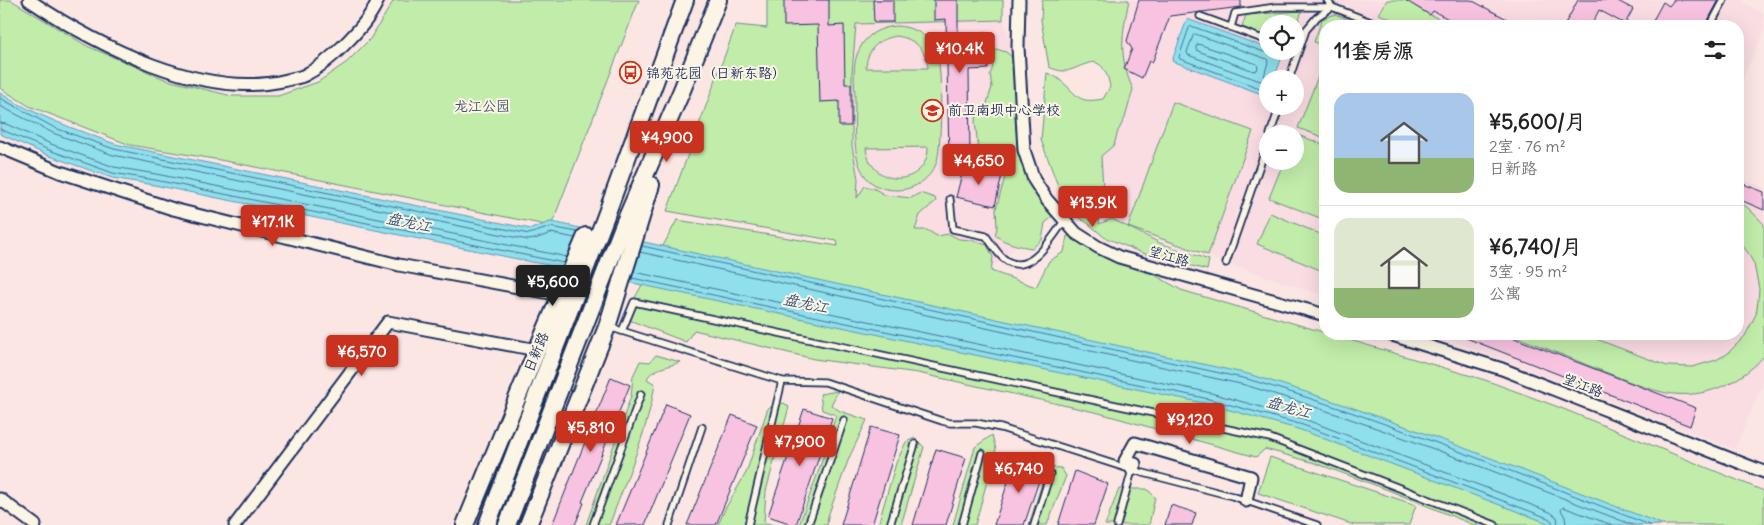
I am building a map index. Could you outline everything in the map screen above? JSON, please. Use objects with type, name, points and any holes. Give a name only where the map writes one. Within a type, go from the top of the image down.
[{"type":"main road","name":"日新路","points":[[465,525],[536,350],[567,296],[685,0]]},
{"type":"main road","points":[[508,525],[594,303],[631,227],[718,0]]},
{"type":"main road","points":[[528,525],[614,329],[612,308],[631,227]]},
{"type":"main road","name":"日新路","points":[[486,525],[562,327],[567,296]]},
{"type":"street","points":[[29,0],[59,20],[118,51],[174,73],[235,85],[271,84],[304,75],[332,56],[360,29],[378,0]]},
{"type":"street","name":"望江路","points":[[1019,0],[1018,47],[1024,150],[1034,180],[1047,200],[1076,233],[1098,247],[1119,257],[1319,313]]},
{"type":"street","points":[[0,147],[60,172],[174,209],[399,265],[567,296]]},
{"type":"street","points":[[235,525],[388,322],[536,350]]},
{"type":"street","name":"望江路","points":[[1408,340],[1502,369],[1764,472]]},
{"type":"street","points":[[1132,470],[1135,464],[1125,461],[1134,443],[1251,477],[1246,501]]},
{"type":"street","points":[[0,499],[35,525]]},
{"type":"lane","points":[[1326,0],[1332,7]]},
{"type":"lane","points":[[1713,20],[1724,0]]},
{"type":"lane","points":[[1231,27],[1235,13],[1276,7],[1332,7],[1366,20]]},
{"type":"lane","points":[[1304,34],[1317,17],[1332,7]]},
{"type":"lane","points":[[1200,16],[1259,38]]},
{"type":"lane","points":[[1226,263],[1259,168]]},
{"type":"lane","points":[[950,199],[954,229],[986,236],[1003,258],[1016,264],[1029,262],[1040,253],[1065,220]]},
{"type":"lane","points":[[1317,525],[1246,501],[1132,470],[1001,428],[976,422],[942,421],[825,382],[782,381],[614,329],[634,302],[1270,438],[1495,525]]},
{"type":"lane","points":[[748,525],[782,381]]},
{"type":"lane","points":[[593,525],[641,394]]},
{"type":"lane","points":[[808,525],[844,420]]},
{"type":"lane","points":[[668,525],[702,427]]},
{"type":"lane","points":[[890,525],[914,444]]},
{"type":"lane","points":[[962,525],[982,453]]},
{"type":"lane","points":[[1117,525],[1132,470]]},
{"type":"lane","points":[[1034,525],[1050,474]]},
{"type":"shaded area","points":[[1117,0],[1743,0],[1743,2],[1764,14],[1764,31],[1744,76],[1744,20],[1319,20],[1319,294],[1089,217],[1093,180],[1112,124]]},
{"type":"shaded area","name":"前卫南坝中心学校","points":[[1003,20],[1012,41],[1014,248],[994,266],[853,244],[858,180],[852,146],[852,73],[856,24]]},
{"type":"shaded area","points":[[1744,179],[1764,188],[1764,380],[1735,449],[1451,340],[1744,340]]},
{"type":"green space","name":"龙江公园","points":[[0,0],[11,0],[87,46],[167,80],[232,96],[278,96],[318,82],[347,62],[370,39],[394,0],[639,0],[551,226],[220,160],[130,145],[29,106],[0,88]]},
{"type":"green space","points":[[767,0],[1003,0],[1003,20],[856,24],[852,73],[852,146],[858,179],[857,198],[865,186],[885,195],[911,198],[920,193],[935,198],[936,201],[920,215],[915,230],[927,230],[937,236],[949,234],[959,239],[971,240],[987,245],[993,257],[991,271],[1036,287],[1049,261],[1064,252],[1067,236],[1096,241],[1181,290],[1319,331],[1319,340],[1350,340],[1485,380],[1561,408],[1764,491],[1764,525],[1474,525],[1315,463],[1265,449],[1256,457],[1099,413],[918,373],[814,359],[694,330],[686,342],[624,318],[677,220],[838,246],[837,241],[667,211],[736,25],[767,28]]},
{"type":"green space","points":[[1042,0],[1129,0],[1123,35],[1123,56],[1133,89],[1125,118],[1118,131],[1114,145],[1101,156],[1103,188],[1099,224],[1112,219],[1160,243],[1209,260],[1207,270],[1142,253],[1104,237],[1076,216],[1058,186],[1041,140],[1047,73],[1058,78],[1083,99],[1103,99],[1110,87],[1106,73],[1096,63],[1092,62],[1067,71],[1049,67],[1041,20]]},
{"type":"green space","points":[[1387,0],[1411,0],[1412,4],[1416,7],[1442,20],[1393,20],[1379,14]]},
{"type":"green space","points":[[1302,11],[1301,15],[1259,15],[1259,34],[1242,27],[1246,15]]},
{"type":"green space","points":[[1335,14],[1350,20],[1322,20]]},
{"type":"green space","points":[[897,26],[915,30],[930,41],[938,56],[940,79],[941,112],[936,164],[921,183],[897,190],[881,188],[869,181],[857,158],[855,143],[855,60],[866,39],[880,30]],"holes":[[[897,36],[914,42],[922,50],[928,68],[866,68],[871,50],[879,42]],[[928,147],[926,160],[919,170],[910,176],[899,178],[888,177],[878,171],[870,162],[866,148]]]},
{"type":"green space","points":[[1319,28],[1319,44],[1314,42]]},
{"type":"green space","points":[[996,49],[1006,52],[1014,59],[1016,131],[1020,146],[1019,157],[1058,206],[1050,219],[1045,223],[1042,240],[1032,248],[1008,243],[995,235],[997,228],[996,209],[1005,177],[998,169],[979,156],[975,121],[979,110],[986,106],[992,87],[990,74]]},
{"type":"green space","points":[[1319,74],[1319,136],[1304,130],[1304,125],[1299,125]]},
{"type":"green space","points":[[1173,102],[1253,131],[1208,255],[1128,227]]},
{"type":"green space","points":[[1304,137],[1319,143],[1319,218],[1269,198],[1280,170],[1304,170]]},
{"type":"green space","points":[[1744,205],[1764,224],[1764,356],[1742,376],[1716,389],[1702,393],[1687,394],[1658,391],[1635,384],[1524,340],[1599,340],[1667,366],[1692,367],[1716,360],[1727,354],[1741,340],[1744,340],[1756,314],[1759,289],[1754,264],[1744,247]]},
{"type":"green space","points":[[1270,213],[1319,233],[1319,270],[1257,244]]},
{"type":"green space","points":[[656,355],[680,362],[656,370],[649,375],[647,379],[655,384],[648,418],[612,518],[609,525],[586,525],[631,396],[633,376],[640,361],[650,362]]},
{"type":"green space","points":[[838,391],[831,405],[840,411],[867,420],[849,458],[828,516],[827,525],[799,525],[836,415],[822,410],[820,394]]},
{"type":"green space","points":[[784,403],[789,407],[766,491],[764,522],[773,525],[718,525],[746,473],[768,408]]},
{"type":"green space","points":[[992,435],[996,449],[975,525],[953,525],[975,447]]},
{"type":"green space","points":[[915,438],[924,447],[901,525],[878,525],[896,463],[906,442]]},
{"type":"green space","points":[[1270,457],[1416,505],[1409,525],[1354,525],[1258,493]]},
{"type":"green space","points":[[1047,467],[1061,468],[1066,476],[1047,525],[1029,525]]},
{"type":"green space","points":[[1119,489],[1147,489],[1155,497],[1149,525],[1105,525]]},
{"type":"water","points":[[1187,19],[1259,45],[1259,60],[1281,60],[1277,70],[1259,70],[1259,93],[1172,61]]},
{"type":"water","name":"盘龙江","points":[[0,93],[42,115],[115,144],[531,229],[550,222],[557,223],[1248,374],[1405,426],[1664,525],[1553,525],[1301,430],[1208,404],[542,264],[112,178],[47,155],[0,134]]},
{"type":"building","points":[[784,0],[829,0],[829,26],[844,25],[845,84],[851,84],[851,126],[839,126],[839,101],[820,102],[818,25],[784,26]]},
{"type":"building","points":[[873,0],[893,0],[893,22],[874,22]]},
{"type":"building","points":[[934,0],[958,0],[958,34],[987,33],[988,69],[969,70],[970,156],[949,156],[946,19],[934,20]]},
{"type":"building","points":[[1139,0],[1241,0],[1241,7],[1170,16],[1152,63],[1149,61],[1142,78],[1124,69],[1132,49],[1127,41]]},
{"type":"building","points":[[1405,0],[1471,0],[1509,20],[1450,20],[1433,11],[1430,15]]},
{"type":"building","points":[[1578,0],[1616,0],[1633,9],[1627,20],[1618,20],[1599,10],[1594,20],[1567,20]]},
{"type":"building","points":[[1674,0],[1719,0],[1708,20],[1653,20],[1663,2],[1669,6]]},
{"type":"building","points":[[964,166],[1002,175],[995,206],[956,197]]},
{"type":"building","points":[[1744,184],[1764,192],[1764,210],[1744,202]]},
{"type":"building","points":[[1471,340],[1520,340],[1696,408],[1690,426]]},
{"type":"building","points":[[611,377],[630,385],[582,502],[584,503],[575,525],[552,525]]},
{"type":"building","points":[[666,404],[690,414],[645,525],[616,525]]},
{"type":"building","points":[[804,409],[832,418],[795,525],[768,516]]},
{"type":"building","points":[[732,415],[757,425],[716,525],[687,525]]},
{"type":"building","points":[[871,427],[900,435],[872,525],[841,525]]},
{"type":"building","points":[[936,449],[966,458],[946,525],[913,525]]},
{"type":"building","points":[[1016,457],[1043,469],[1024,525],[994,525]]},
{"type":"building","points":[[1075,471],[1108,484],[1094,525],[1058,525]]},
{"type":"building","points":[[1171,505],[1196,513],[1192,525],[1165,525]]},
{"type":"place","name":"锦苑花园（日新东路）","points":[[630,73]]},
{"type":"place","name":"前卫南坝中心学校","points":[[932,110]]}]
